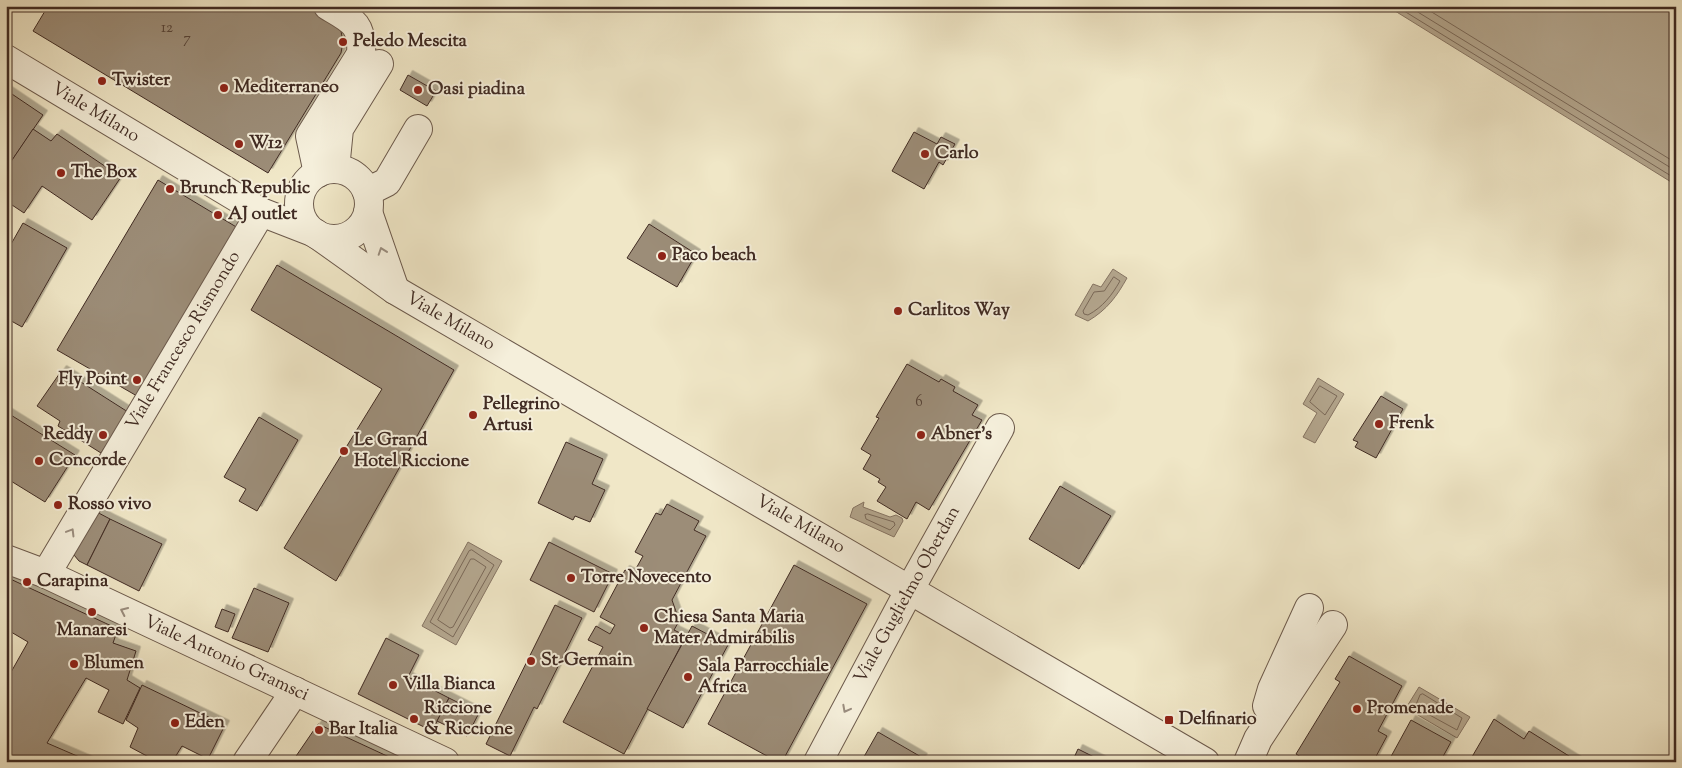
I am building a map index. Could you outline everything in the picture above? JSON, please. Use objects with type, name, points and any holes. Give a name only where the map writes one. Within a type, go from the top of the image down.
[{"type":"street","points":[[326,171],[310,136],[361,54],[362,40],[359,28],[350,19],[328,6]]},
{"type":"street","name":"Viale Milano","points":[[6,59],[262,212],[315,233],[395,290],[548,366],[910,589],[1204,762]]},
{"type":"street","points":[[326,171],[338,129],[379,64]]},
{"type":"street","points":[[367,202],[387,182],[418,129]]},
{"type":"street","points":[[262,212],[300,194],[310,178],[326,171],[354,176],[367,202],[364,222],[346,236],[325,238],[315,233],[301,216],[300,194]]},
{"type":"street","name":"Viale Milano","points":[[367,202],[395,290]]},
{"type":"street","name":"Viale Francesco Rismondo","points":[[46,574],[262,212]]},
{"type":"street","name":"Viale Guglielmo Oberdan","points":[[818,762],[910,589],[1000,428]]},
{"type":"street","name":"Viale Antonio Gramsci","points":[[6,559],[46,574],[445,762]]},
{"type":"street","points":[[1253,750],[1272,689],[1309,608]]},
{"type":"street","points":[[1253,750],[1333,626]]},
{"type":"street","points":[[247,762],[295,691]]},
{"type":"water","points":[[1387,6],[1676,6],[1676,185]]},
{"type":"water","points":[[1113,269],[1127,278],[1111,302],[1088,321],[1075,315],[1093,284],[1101,287]]},
{"type":"water","points":[[1318,378],[1344,394],[1315,443],[1303,437],[1317,413],[1303,404]]},
{"type":"water","points":[[864,502],[863,507],[890,517],[896,515],[902,518],[903,521],[894,537],[850,517],[853,508]]},
{"type":"water","points":[[468,542],[502,561],[456,645],[422,626]]},
{"type":"water","points":[[1419,687],[1470,717],[1457,738],[1406,708]]},
{"type":"building","name":"Mediterraneo","points":[[48,6],[305,6],[332,22],[341,31],[343,42],[341,53],[268,173],[33,31]]},
{"type":"building","name":"Oasi piadina","points":[[408,75],[436,91],[427,106],[400,90]]},
{"type":"building","points":[[6,90],[43,115],[6,169]]},
{"type":"building","name":"The Box","points":[[33,129],[51,141],[57,134],[121,177],[92,220],[42,186],[24,213],[6,201],[6,169]]},
{"type":"building","name":"Carlo","points":[[914,132],[937,144],[941,137],[955,144],[943,165],[939,162],[924,189],[892,171]]},
{"type":"building","points":[[158,180],[238,228],[137,396],[57,350]]},
{"type":"building","points":[[23,223],[67,248],[22,327],[6,318],[6,253]]},
{"type":"building","name":"Paco beach","points":[[649,224],[696,254],[677,287],[627,258]]},
{"type":"building","points":[[277,265],[454,370],[336,581],[284,548],[382,389],[251,310]]},
{"type":"building","name":"Abner's","points":[[907,364],[939,382],[941,379],[955,387],[953,391],[978,405],[972,415],[982,420],[929,510],[916,502],[907,519],[877,501],[886,487],[878,482],[880,479],[863,469],[871,455],[861,449],[879,418],[876,417]]},
{"type":"building","points":[[62,370],[128,412],[101,453],[58,426],[60,421],[37,406]]},
{"type":"building","name":"Frenk","points":[[1381,396],[1403,409],[1376,458],[1355,447],[1358,442],[1353,440]]},
{"type":"building","name":"Concorde","points":[[6,412],[75,455],[45,502],[6,478]]},
{"type":"building","points":[[259,417],[298,440],[257,511],[239,501],[246,489],[224,477]]},
{"type":"building","points":[[566,442],[603,459],[592,484],[605,490],[590,522],[575,516],[573,520],[538,503]]},
{"type":"building","points":[[1060,486],[1111,516],[1079,569],[1029,539]]},
{"type":"building","name":"Chiesa Santa Maria Mater Admirabilis","points":[[667,504],[699,521],[694,530],[706,536],[672,600],[678,617],[678,623],[674,630],[686,636],[624,754],[563,722],[603,647],[588,640],[596,626],[610,634],[615,625],[600,617],[625,570],[633,574],[643,556],[635,552],[656,513],[661,515]]},
{"type":"building","points":[[93,510],[110,519],[87,565],[79,561],[74,555],[75,547]]},
{"type":"building","points":[[110,519],[162,544],[139,591],[87,565]]},
{"type":"building","name":"Torre Novecento","points":[[549,542],[613,574],[594,612],[530,580]]},
{"type":"building","points":[[794,565],[867,604],[782,762],[778,762],[708,724]]},
{"type":"building","name":"Blumen","points":[[6,577],[118,629],[113,643],[136,651],[127,680],[140,688],[123,724],[98,712],[109,690],[86,678],[47,743],[91,762],[6,762],[6,681],[28,642],[6,629]]},
{"type":"building","points":[[254,588],[289,603],[268,652],[232,638]]},
{"type":"building","points":[[555,605],[582,618],[537,709],[534,707],[510,756],[486,744]]},
{"type":"building","points":[[222,609],[235,614],[228,632],[215,627]]},
{"type":"building","name":"Sala Parrocchiale Africa","points":[[692,626],[728,645],[683,728],[647,709]]},
{"type":"building","name":"Villa Bianca","points":[[386,638],[419,655],[408,677],[449,698],[432,731],[358,694]]},
{"type":"building","name":"Promenade","points":[[1349,656],[1402,686],[1378,731],[1387,736],[1373,762],[1309,762],[1296,754],[1340,682],[1335,679]]},
{"type":"building","name":"Eden","points":[[142,685],[225,725],[208,759],[182,746],[172,762],[158,762],[130,747],[138,728],[126,720]]},
{"type":"building","points":[[449,698],[479,713],[467,736],[437,721]]},
{"type":"building","points":[[1494,719],[1524,739],[1529,731],[1577,761],[1469,762]]},
{"type":"building","points":[[1411,720],[1451,742],[1440,762],[1388,762]]},
{"type":"building","points":[[318,724],[400,762],[292,762]]},
{"type":"building","points":[[878,732],[923,758],[920,762],[861,762]]},
{"type":"building","points":[[1078,749],[1104,762],[1072,762]]},
{"type":"place","name":"Peledo Mescita","points":[[343,42]]},
{"type":"place","name":"Twister","points":[[102,81]]},
{"type":"place","name":"Mediterraneo","points":[[224,88]]},
{"type":"place","name":"Oasi piadina","points":[[418,90]]},
{"type":"place","name":"W12","points":[[239,144]]},
{"type":"place","name":"Carlo","points":[[925,154]]},
{"type":"place","name":"The Box","points":[[61,173]]},
{"type":"place","name":"Brunch Republic","points":[[170,189]]},
{"type":"place","name":"AJ outlet","points":[[218,215]]},
{"type":"place","name":"Paco beach","points":[[662,256]]},
{"type":"place","name":"Carlitos Way","points":[[898,311]]},
{"type":"place","name":"Fly Point","points":[[137,380]]},
{"type":"place","name":"Pellegrino Artusi","points":[[473,415]]},
{"type":"place","name":"Frenk","points":[[1379,424]]},
{"type":"place","name":"Reddy","points":[[103,435]]},
{"type":"place","name":"Abner's","points":[[921,435]]},
{"type":"place","name":"Le Grand Hotel Riccione","points":[[344,451]]},
{"type":"place","name":"Concorde","points":[[39,461]]},
{"type":"place","name":"Rosso vivo","points":[[58,505]]},
{"type":"place","name":"Torre Novecento","points":[[571,578]]},
{"type":"place","name":"Carapina","points":[[27,582]]},
{"type":"place","name":"Manaresi","points":[[92,612]]},
{"type":"place","name":"Chiesa Santa Maria Mater Admirabilis","points":[[644,628]]},
{"type":"place","name":"St-Germain","points":[[531,661]]},
{"type":"place","name":"Blumen","points":[[74,664]]},
{"type":"place","name":"Sala Parrocchiale Africa","points":[[688,677]]},
{"type":"place","name":"Villa Bianca","points":[[393,685]]},
{"type":"place","name":"Promenade","points":[[1357,709]]},
{"type":"place","name":"Riccione & Riccione","points":[[414,719]]},
{"type":"place","name":"Delfinario","points":[[1169,720]]},
{"type":"place","name":"Eden","points":[[175,723]]},
{"type":"place","name":"Bar Italia","points":[[319,730]]}]
